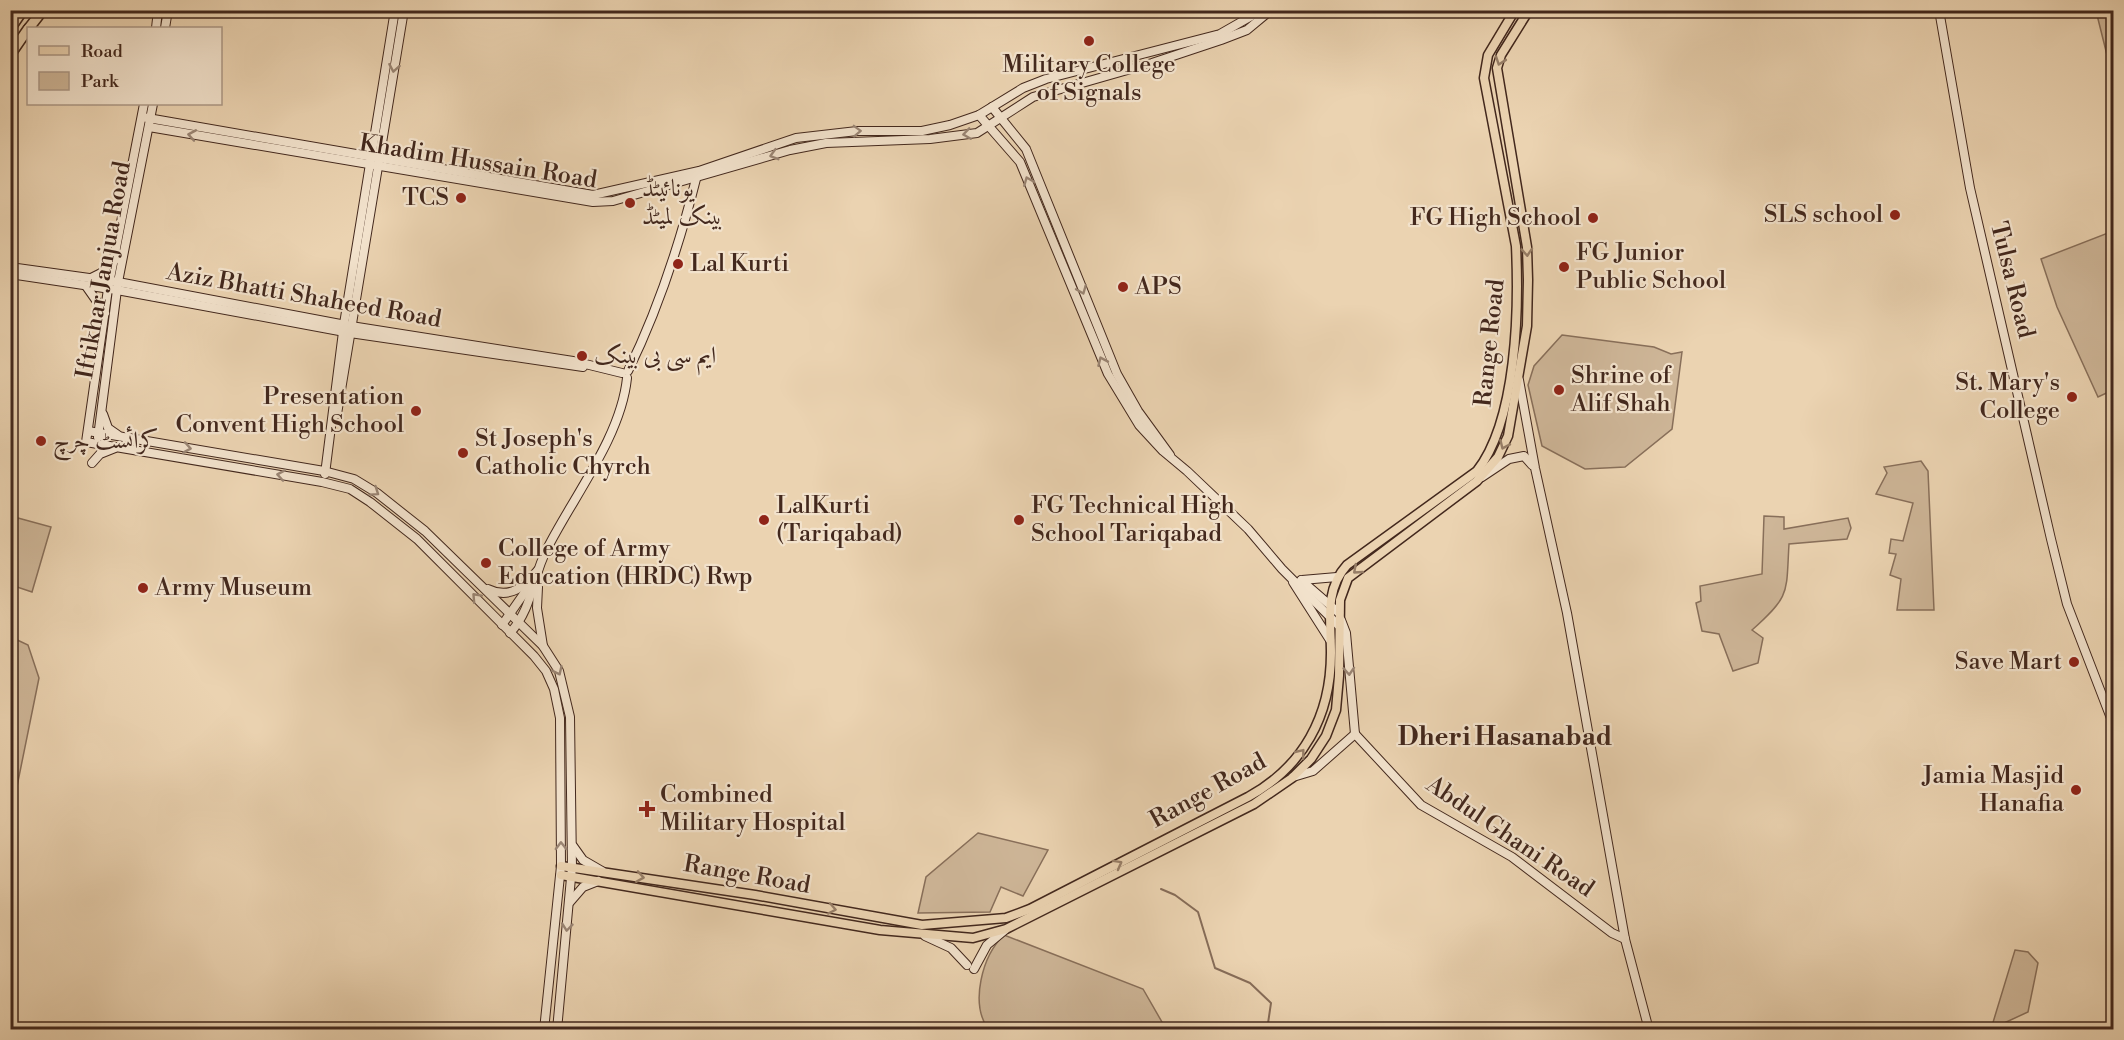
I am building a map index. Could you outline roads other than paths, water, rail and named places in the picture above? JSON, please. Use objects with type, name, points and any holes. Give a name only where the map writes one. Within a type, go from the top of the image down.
[{"type":"highway","points":[[10,29],[24,10]]},
{"type":"highway","points":[[30,27],[40,12]]},
{"type":"highway","points":[[10,55],[27,32]]},
{"type":"main road","points":[[156,27],[158,10]]},
{"type":"main road","points":[[165,27],[168,10]]},
{"type":"main road","points":[[332,484],[328,473],[347,328],[374,162],[395,10]]},
{"type":"main road","points":[[374,162],[404,10]]},
{"type":"main road","name":"Khadim Hussain Road","points":[[698,175],[796,138],[857,131],[922,131],[979,115],[1023,88],[1046,79],[1220,34],[1262,10]]},
{"type":"main road","name":"Khadim Hussain Road","points":[[147,121],[374,162],[593,195],[698,175],[790,150],[826,143],[930,139],[977,133],[1033,97],[1152,63],[1247,30],[1271,10]]},
{"type":"main road","name":"Range Road","points":[[572,871],[603,871],[922,925],[1006,918],[1030,909],[1098,875],[1273,781],[1306,747],[1319,722],[1330,680],[1330,641],[1336,614],[1330,604],[1338,577],[1347,565],[1477,471],[1491,450],[1500,428],[1510,379],[1516,254],[1484,78],[1488,55],[1515,10]]},
{"type":"main road","points":[[1477,481],[1503,448],[1519,380],[1527,324],[1527,247],[1497,68],[1501,55],[1529,10]]},
{"type":"main road","name":"Tulsa Road","points":[[1939,10],[1970,188],[2051,539],[2067,604],[2114,726]]},
{"type":"main road","name":"Iftikhar Janjua Road","points":[[144,105],[147,121],[113,286],[105,313],[86,442],[96,444],[101,410],[113,286],[115,260],[147,121],[153,105]]},
{"type":"main road","points":[[992,107],[1024,146],[1117,374],[1138,411],[1172,459]]},
{"type":"main road","points":[[561,870],[572,871],[599,881],[923,935],[973,938],[1006,929],[1218,823],[1292,778],[1313,771],[1355,734],[1347,633],[1336,614],[1291,578],[1248,530],[1139,425],[1108,374],[1020,162],[979,115]]},
{"type":"main road","points":[[1012,152],[1024,146]]},
{"type":"main road","points":[[510,633],[519,624],[530,601],[545,551],[610,432],[626,388],[625,374],[646,335],[678,247],[698,175]]},
{"type":"main road","points":[[105,313],[88,282],[115,260]]},
{"type":"main road","name":"Aziz Bhatti Shaheed Road","points":[[10,267],[347,328],[573,361],[625,374]]},
{"type":"main road","name":"Aziz Bhatti Shaheed Road","points":[[10,274],[88,282]]},
{"type":"main road","points":[[328,473],[347,328]]},
{"type":"main road","points":[[1519,380],[1535,468],[1567,613],[1624,939],[1649,1029]]},
{"type":"main road","points":[[101,410],[108,428],[119,436]]},
{"type":"main road","points":[[88,431],[354,479],[377,493],[425,531],[543,646],[559,671],[570,717],[572,871],[556,1029]]},
{"type":"main road","points":[[96,444],[311,480],[350,489],[417,539],[540,663],[554,689],[560,718],[561,870],[543,1029]]},
{"type":"main road","points":[[92,463],[100,454],[117,447]]},
{"type":"main road","points":[[1292,778],[1319,749],[1332,723],[1339,676],[1339,626],[1336,614],[1342,589],[1354,571],[1477,481],[1517,456],[1529,460],[1535,468]]},
{"type":"main road","points":[[311,480],[328,473]]},
{"type":"main road","points":[[482,586],[496,593],[514,592],[526,585],[540,567]]},
{"type":"main road","points":[[502,625],[522,600],[540,567]]},
{"type":"main road","points":[[540,567],[537,608],[543,646]]},
{"type":"main road","points":[[1291,578],[1338,577]]},
{"type":"main road","points":[[1291,578],[1302,600],[1330,641]]},
{"type":"main road","points":[[1301,579],[1330,604]]},
{"type":"main road","name":"Abdul Ghani Road","points":[[1355,734],[1421,805],[1512,857],[1612,933],[1624,939]]},
{"type":"main road","points":[[572,845],[583,860],[603,871]]},
{"type":"main road","points":[[569,904],[583,887],[599,881]]},
{"type":"main road","points":[[923,935],[951,948],[970,967],[987,945],[1006,929]]},
{"type":"main road","points":[[2112,1029],[2114,1019]]},
{"type":"waterway","points":[[1161,889],[1175,895],[1198,912],[1215,968],[1250,983],[1271,1003],[1267,1030]]},
{"type":"place","name":"Military College of Signals","points":[[1089,41]]},
{"type":"place","name":"TCS","points":[[461,198]]},
{"type":"place","name":"یونائیٹڈ بینک لمیٹڈ","points":[[630,203]]},
{"type":"place","name":"SLS school","points":[[1895,215]]},
{"type":"place","name":"FG High School","points":[[1593,218]]},
{"type":"place","name":"Lal Kurti","points":[[678,264]]},
{"type":"place","name":"FG Junior Public School","points":[[1564,267]]},
{"type":"place","name":"APS","points":[[1123,287]]},
{"type":"place","name":"ایم سی بی بینک","points":[[582,356]]},
{"type":"place","name":"Shrine of Alif Shah","points":[[1559,390]]},
{"type":"place","name":"St. Mary's College","points":[[2072,397]]},
{"type":"place","name":"Presentation Convent High School","points":[[416,411]]},
{"type":"place","name":"کرائسٹ چرچ","points":[[41,441]]},
{"type":"place","name":"St Joseph's Catholic Chyrch","points":[[463,453]]},
{"type":"place","name":"LalKurti (Tariqabad)","points":[[764,520]]},
{"type":"place","name":"FG Technical High School Tariqabad","points":[[1019,520]]},
{"type":"place","name":"College of Army Education (HRDC) Rwp","points":[[486,563]]},
{"type":"place","name":"Army Museum","points":[[143,588]]},
{"type":"place","name":"Save Mart","points":[[2074,662]]},
{"type":"place","name":"Jamia Masjid Hanafia","points":[[2076,790]]},
{"type":"place","name":"Combined Military Hospital","points":[[647,809]]},
{"type":"district","name":"Dheri Hasanabad","points":[[1505,737]]}]
